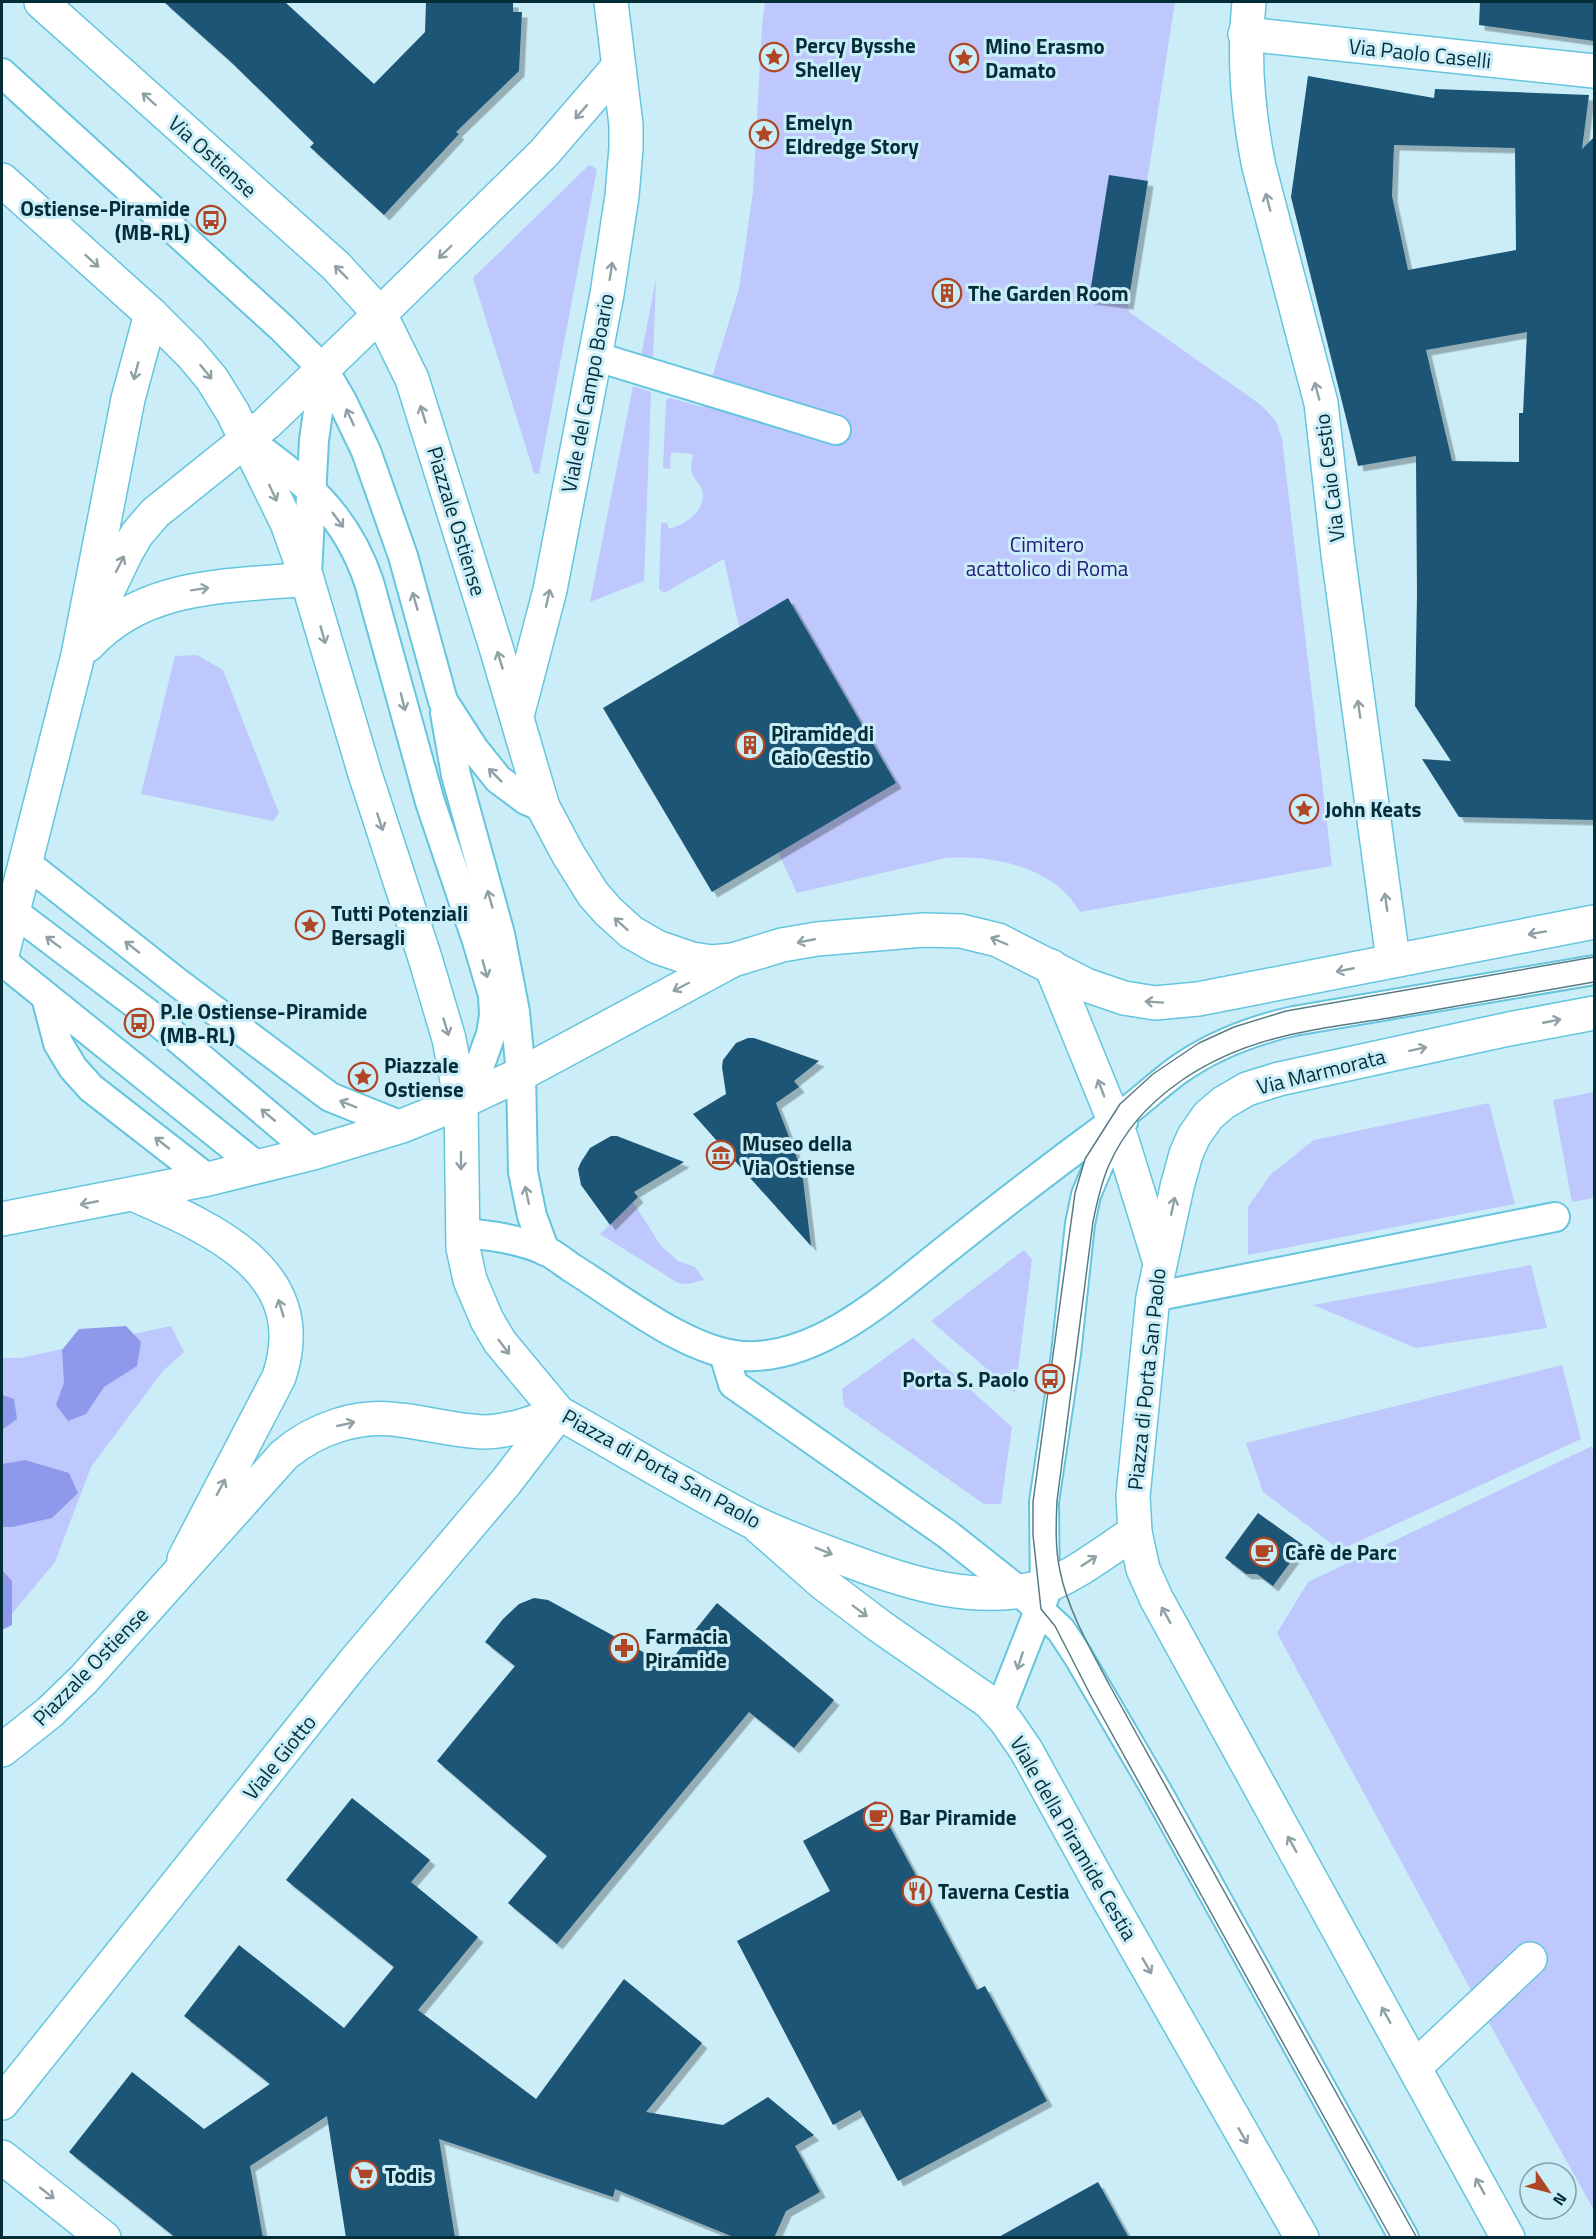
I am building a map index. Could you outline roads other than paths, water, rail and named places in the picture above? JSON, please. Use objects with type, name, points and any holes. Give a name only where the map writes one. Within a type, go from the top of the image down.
[{"type":"main road","name":"Via Ostiense","points":[[41,2],[336,266],[380,314]]},
{"type":"main road","name":"Viale del Campo Boario","points":[[517,716],[550,590],[607,294],[624,173],[626,125],[611,2]]},
{"type":"main road","name":"Via Caio Cestio","points":[[1249,2],[1245,34],[1252,131],[1259,167],[1321,403],[1340,566],[1394,960]]},
{"type":"main road","name":"Via Paolo Caselli","points":[[1245,34],[1594,71]]},
{"type":"main road","points":[[78,655],[115,575],[137,534],[155,513],[248,440],[324,370],[544,153],[618,66]]},
{"type":"main road","points":[[2,180],[182,344],[212,379],[248,440],[287,523],[307,579],[365,774],[449,1039],[461,1102]]},
{"type":"main road","points":[[2,955],[78,655],[128,399],[151,314]]},
{"type":"main road","name":"Piazzale Ostiense","points":[[380,314],[412,379],[543,807],[568,854],[593,894],[631,932],[657,947],[692,959],[712,962],[733,960]]},
{"type":"main road","points":[[78,655],[115,619],[172,595],[214,587],[307,579]]},
{"type":"main road","points":[[2,1219],[208,1179],[313,1153],[402,1126],[521,1074],[733,960],[782,945],[817,939],[924,930],[961,931],[998,940],[1108,993],[1142,1001],[1170,1003],[1185,1002],[1594,922]]},
{"type":"main road","name":"Piazza di Porta San Paolo","points":[[461,1102],[464,1248],[471,1280],[487,1320],[500,1342],[559,1413],[751,1520],[829,1553],[920,1584],[963,1593],[1035,1595],[1135,1532],[1133,1496],[1153,1297],[1160,1263],[1123,1118],[1051,966]]},
{"type":"main road","name":"Via Marmorata","points":[[1160,1263],[1177,1187],[1186,1154],[1194,1136],[1208,1116],[1223,1103],[1247,1089],[1300,1074],[1594,1013]]},
{"type":"main road","name":"Piazzale Ostiense","points":[[135,1195],[212,1232],[258,1266],[275,1290],[284,1319],[286,1337],[286,1356],[279,1377],[175,1576]]},
{"type":"main road","name":"Piazzale Ostiense","points":[[2,1750],[70,1693],[284,1455],[308,1437],[323,1429],[366,1419],[382,1418],[485,1432],[511,1429],[559,1413]]},
{"type":"main road","name":"Viale Giotto","points":[[2,2103],[355,1661],[452,1548],[559,1413]]},
{"type":"main road","name":"Viale della Piramide Cestia","points":[[751,1520],[824,1584],[881,1627],[977,1692],[999,1712],[1026,1750],[1302,2238]]},
{"type":"main road","points":[[1135,1532],[1143,1569],[1156,1598],[1508,2238]]},
{"type":"main road","points":[[1415,2067],[1530,1959]]},
{"type":"main road","points":[[2,2157],[104,2238]]},
{"type":"lane","points":[[2,73],[282,328],[324,370],[349,414],[377,482],[403,556],[443,700],[456,775],[500,934],[515,1012],[521,1074],[523,1172],[532,1216],[545,1251]]},
{"type":"lane","points":[[594,356],[836,430]]},
{"type":"lane","points":[[307,579],[316,416],[324,370]]},
{"type":"lane","points":[[248,440],[291,471],[311,490],[339,520],[362,560],[398,680],[430,802],[493,995],[494,1015],[491,1034],[482,1062],[461,1102]]},
{"type":"lane","points":[[443,700],[474,750],[498,779],[526,800],[543,807]]},
{"type":"lane","points":[[26,863],[177,983],[330,1097],[402,1126]]},
{"type":"lane","points":[[14,912],[150,1016],[313,1153]]},
{"type":"lane","points":[[2,961],[258,1167]]},
{"type":"lane","points":[[464,1233],[509,1239],[545,1251],[678,1335],[705,1348],[724,1354],[744,1356],[777,1353],[819,1339],[847,1324],[990,1214],[1123,1118],[1165,1080],[1210,1052],[1272,1026],[1594,970]]},
{"type":"lane","points":[[46,997],[58,1043],[73,1068],[91,1088],[208,1179]]},
{"type":"lane","points":[[999,1712],[1035,1595],[1044,1502],[1066,1354],[1080,1224],[1086,1195],[1105,1150],[1123,1118]]},
{"type":"lane","points":[[1153,1297],[1555,1217]]},
{"type":"lane","points":[[724,1354],[733,1384],[1035,1595],[1078,1656],[1158,1793],[1404,2238]]},
{"type":"tram line","points":[[1391,2238],[1091,1696],[1055,1626],[1041,1609],[1033,1535],[1033,1502],[1075,1193],[1085,1159],[1120,1104],[1153,1074],[1199,1043],[1234,1027],[1286,1011],[1594,957]]},
{"type":"tram line","points":[[1417,2238],[1110,1686],[1081,1630],[1064,1586],[1058,1562],[1057,1501],[1093,1222],[1101,1186],[1109,1165],[1122,1141],[1138,1119],[1178,1083],[1226,1056],[1277,1038],[1333,1026],[1594,982]]},
{"type":"place","name":"Percy Bysshe Shelley","points":[[774,57]]},
{"type":"place","name":"Mino Erasmo Damato","points":[[964,58]]},
{"type":"place","name":"Emelyn Eldredge Story","points":[[764,134]]},
{"type":"place","name":"Ostiense-Piramide (MB-RL)","points":[[211,220]]},
{"type":"place","name":"The Garden Room","points":[[947,293]]},
{"type":"place","name":"Piramide di Caio Cestio","points":[[750,745]]},
{"type":"place","name":"John Keats","points":[[1304,809]]},
{"type":"place","name":"Tutti Potenziali Bersagli","points":[[310,925]]},
{"type":"place","name":"P.le Ostiense-Piramide (MB-RL)","points":[[139,1023]]},
{"type":"place","name":"Piazzale Ostiense","points":[[363,1077]]},
{"type":"place","name":"Museo della Via Ostiense","points":[[721,1155]]},
{"type":"place","name":"Porta S. Paolo","points":[[1050,1379]]},
{"type":"place","name":"Cafè de Parc","points":[[1264,1552]]},
{"type":"place","name":"Farmacia Piramide","points":[[624,1648]]},
{"type":"place","name":"Bar Piramide","points":[[878,1817]]},
{"type":"place","name":"Taverna Cestia","points":[[917,1891]]},
{"type":"place","name":"Todis","points":[[364,2175]]},
{"type":"park label","name":"Cimitero acattolico di Roma","points":[[1047,556]]}]
